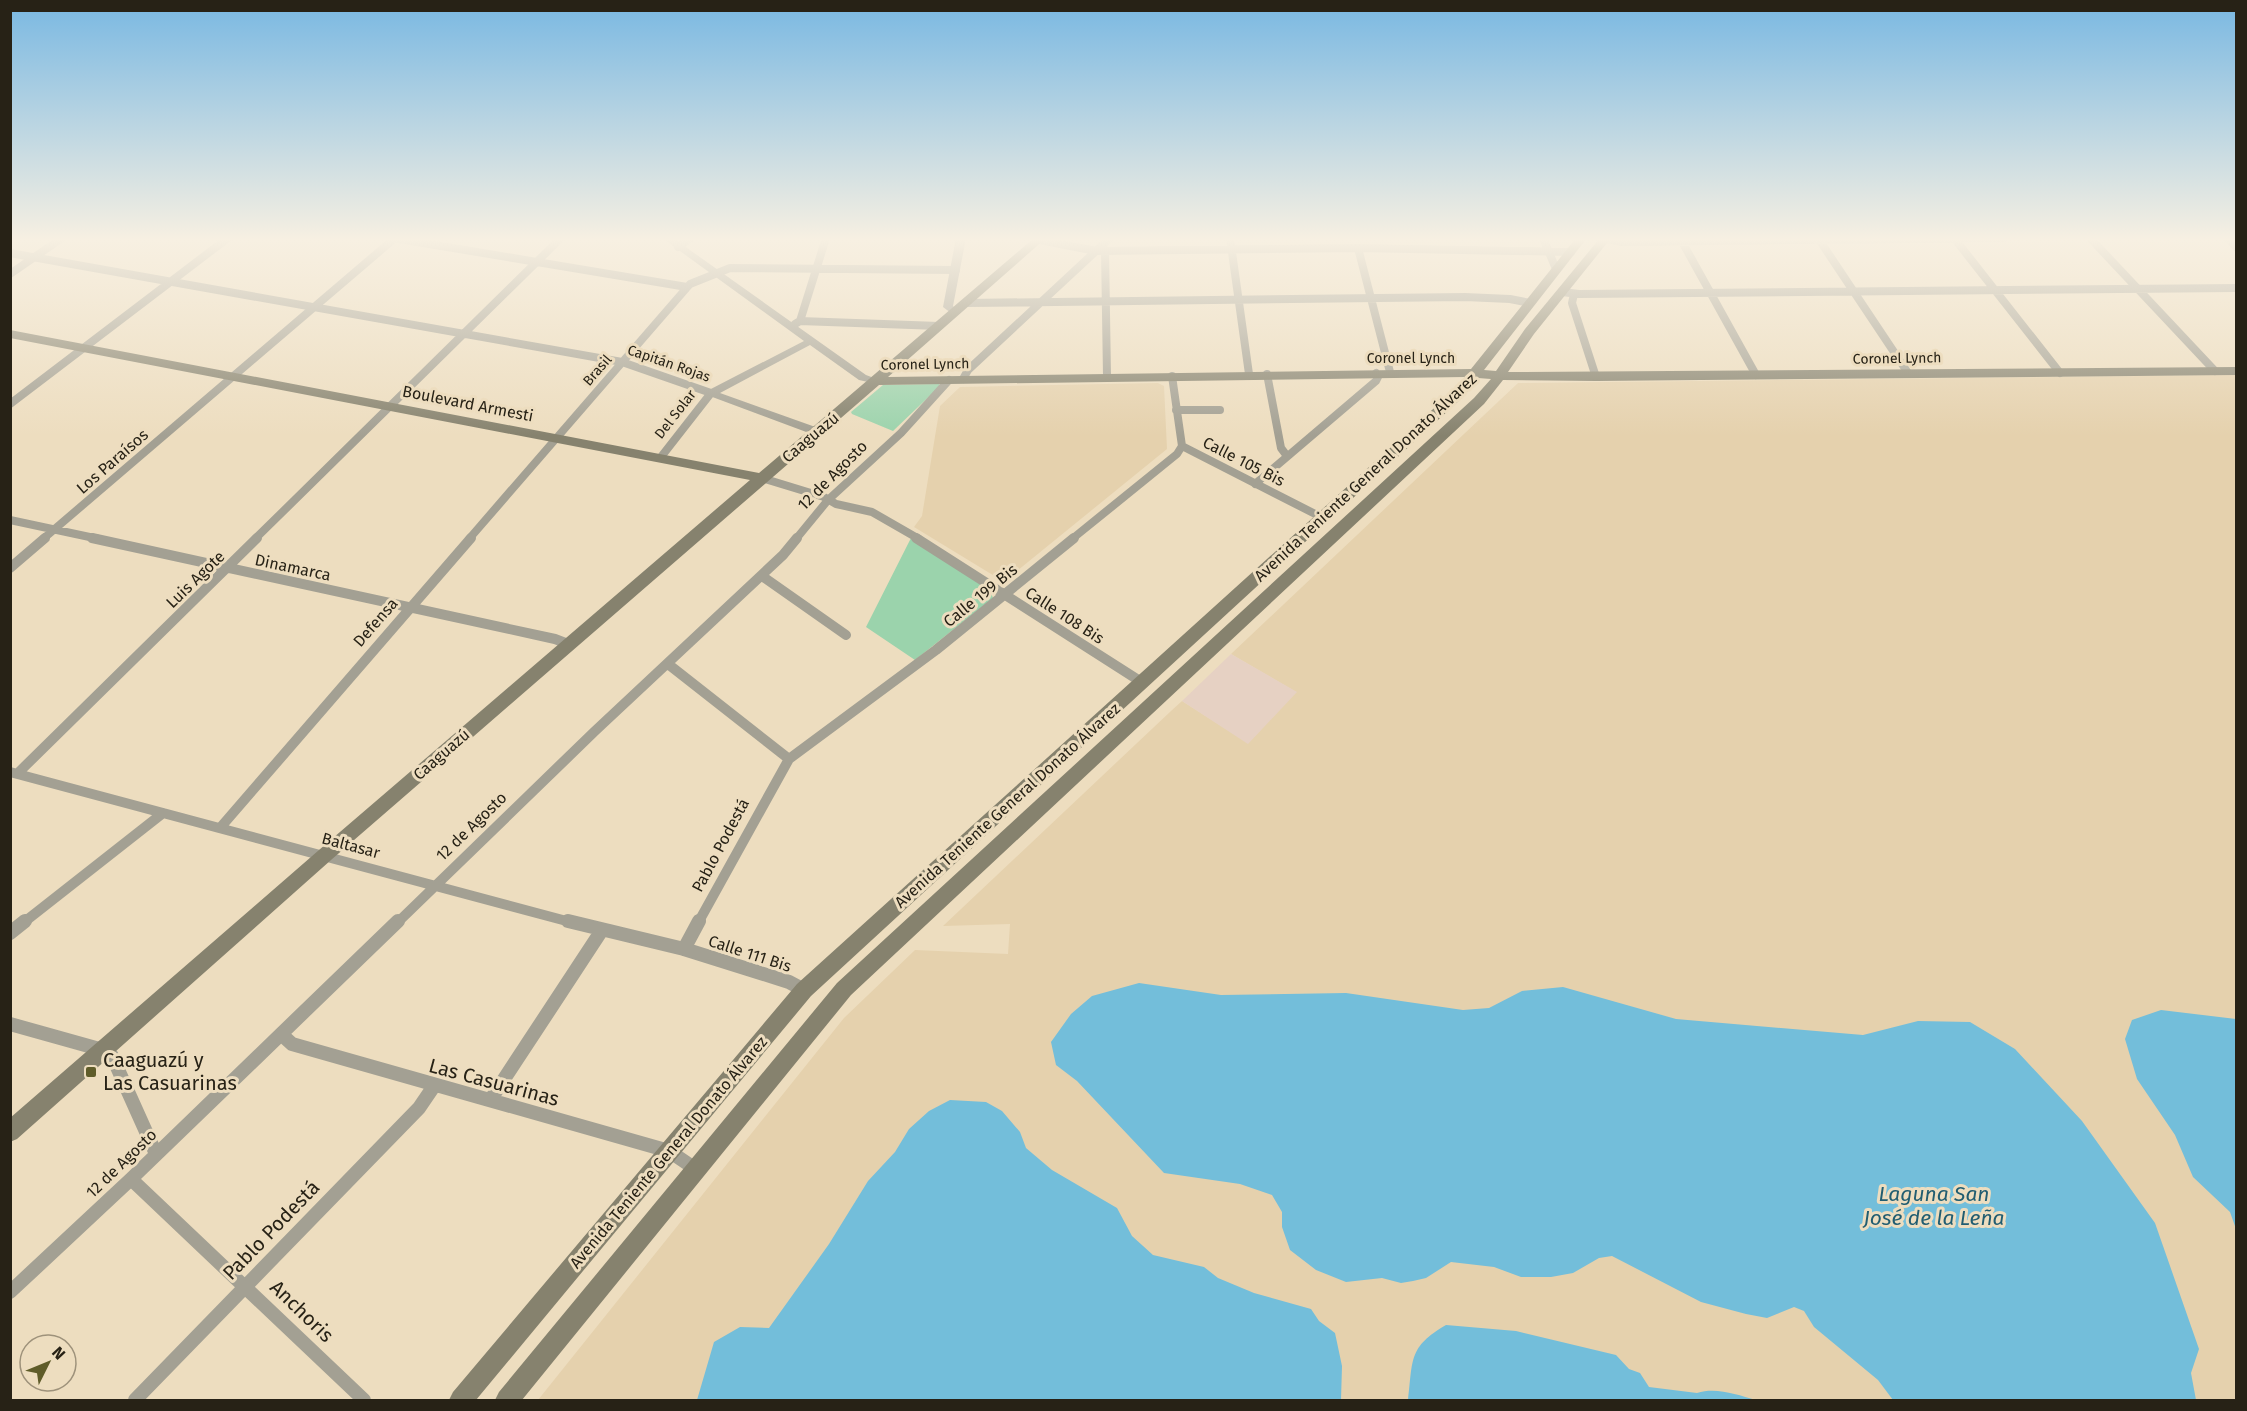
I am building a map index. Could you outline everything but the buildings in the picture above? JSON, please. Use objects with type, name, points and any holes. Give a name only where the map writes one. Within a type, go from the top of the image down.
[{"type":"main road","name":"Caaguazú","points":[[10,1132],[568,644],[965,304]]},
{"type":"main road","name":"Avenida Teniente General Donato Álvarez","points":[[461,1401],[804,990],[1458,394],[1529,304]]},
{"type":"main road","name":"Avenida Teniente General Donato Álvarez","points":[[507,1401],[849,983],[1479,401],[1529,332],[1559,304]]},
{"type":"main road","name":"Boulevard Armesti","points":[[10,334],[762,478]]},
{"type":"main road","name":"Coronel Lynch","points":[[877,381],[1383,373],[1596,377],[2236,371]]},
{"type":"street","points":[[10,404],[142,304]]},
{"type":"street","name":"Capitán Rojas","points":[[298,304],[622,362],[817,432]]},
{"type":"street","name":"Los Paraísos","points":[[10,568],[319,304]]},
{"type":"street","name":"Luis Agote","points":[[14,772],[228,568],[496,304]]},
{"type":"street","name":"Brasil","points":[[555,438],[672,304]]},
{"type":"street","name":"Coronel Lynch","points":[[763,304],[795,324],[811,341],[863,378],[877,381]]},
{"type":"street","points":[[803,304],[795,324],[927,324],[939,326]]},
{"type":"street","points":[[949,304],[948,307],[955,313]]},
{"type":"street","points":[[963,379],[968,370],[1040,304]]},
{"type":"street","points":[[1107,304],[1107,376]]},
{"type":"street","points":[[1238,304],[1249,374]]},
{"type":"street","points":[[1255,484],[1383,373],[1373,304]]},
{"type":"street","points":[[1569,304],[1596,377]]},
{"type":"street","points":[[1717,304],[1756,375]]},
{"type":"street","points":[[1861,304],[1908,373]]},
{"type":"street","points":[[2007,304],[2060,372]]},
{"type":"street","points":[[2151,304],[2215,371]]},
{"type":"street","name":"Del Solar","points":[[661,457],[711,393],[811,341]]},
{"type":"street","points":[[1267,374],[1281,448],[1287,456]]},
{"type":"street","name":"Calle 105 Bis","points":[[1172,376],[1182,446],[1323,518]]},
{"type":"street","name":"12 de Agosto","points":[[10,1292],[131,1179],[595,731],[762,576],[783,555],[828,500],[901,433],[949,380]]},
{"type":"street","points":[[1176,410],[1220,410]]},
{"type":"street","name":"Defensa","points":[[220,828],[555,438]]},
{"type":"street","name":"Calle 199 Bis","points":[[789,759],[898,680],[1006,594],[1177,454],[1182,446]]},
{"type":"street","name":"Boulevard Armesti","points":[[762,478],[836,504],[866,509],[910,534]]},
{"type":"street","name":"Dinamarca","points":[[10,520],[555,639],[568,644]]},
{"type":"street","name":"Calle 108 Bis","points":[[910,534],[1143,683]]},
{"type":"street","points":[[762,576],[846,635]]},
{"type":"street","points":[[668,664],[789,759]]},
{"type":"street","name":"Pablo Podestá","points":[[684,949],[789,759]]},
{"type":"street","name":"Baltasar","points":[[14,772],[602,930],[684,949]]},
{"type":"street","points":[[10,933],[163,813]]},
{"type":"street","points":[[490,1099],[602,930]]},
{"type":"street","name":"Calle 111 Bis","points":[[684,949],[789,982],[804,990]]},
{"type":"street","points":[[10,1024],[108,1052],[116,1061],[150,1145],[156,1154]]},
{"type":"street","name":"Las Casuarinas","points":[[280,1034],[292,1044],[669,1151],[697,1170]]},
{"type":"street","name":"Pablo Podestá","points":[[135,1401],[419,1108],[434,1086]]},
{"type":"street","name":"Anchoris","points":[[131,1179],[364,1401]]},
{"type":"shaded area","points":[[2236,375],[2236,1400],[538,1400],[844,1018],[915,950],[1008,954],[1010,924],[943,926],[1171,711],[1182,701],[1248,743],[1296,692],[1231,654],[1518,383]]},
{"type":"shaded area","points":[[1158,383],[1164,386],[1167,449],[1007,579],[1001,580],[914,527],[922,516],[940,406],[960,387]]},
{"type":"shaded area","points":[[1231,654],[1297,692],[1248,744],[1182,701]]},
{"type":"green space","points":[[939,384],[940,386],[893,431],[851,412],[883,385]]},
{"type":"green space","points":[[911,538],[990,590],[993,598],[915,660],[866,627]]},
{"type":"water","name":"Laguna San José de la Leña","points":[[1139,983],[1221,995],[1346,993],[1463,1010],[1489,1008],[1522,991],[1563,987],[1676,1019],[1863,1035],[1918,1021],[1970,1022],[2015,1049],[2082,1121],[2155,1223],[2199,1349],[2191,1373],[2196,1400],[1893,1400],[1878,1380],[1814,1327],[1804,1311],[1794,1307],[1767,1318],[1701,1302],[1612,1256],[1599,1258],[1573,1273],[1551,1277],[1521,1277],[1494,1267],[1451,1262],[1426,1278],[1413,1281],[1401,1283],[1382,1278],[1346,1282],[1316,1270],[1290,1250],[1282,1227],[1282,1212],[1272,1195],[1240,1184],[1164,1173],[1077,1081],[1056,1065],[1051,1042],[1071,1014],[1092,996]]},
{"type":"water","points":[[2161,1010],[2236,1019],[2236,1229],[2230,1212],[2193,1177],[2175,1135],[2137,1079],[2125,1039],[2132,1020]]},
{"type":"water","points":[[950,1100],[986,1102],[1002,1111],[1020,1132],[1026,1148],[1052,1170],[1117,1208],[1132,1236],[1153,1255],[1204,1267],[1218,1278],[1254,1293],[1311,1309],[1319,1321],[1335,1333],[1342,1366],[1341,1400],[697,1400],[714,1342],[740,1327],[769,1328],[829,1244],[868,1181],[895,1152],[909,1129],[929,1111]]},
{"type":"water","points":[[1446,1325],[1516,1331],[1616,1355],[1629,1369],[1640,1373],[1649,1387],[1697,1393],[1719,1391],[1756,1400],[1408,1400],[1412,1364],[1419,1348],[1425,1340]]},
{"type":"place","name":"Caaguazú y Las Casuarinas","points":[[91,1072]]}]
